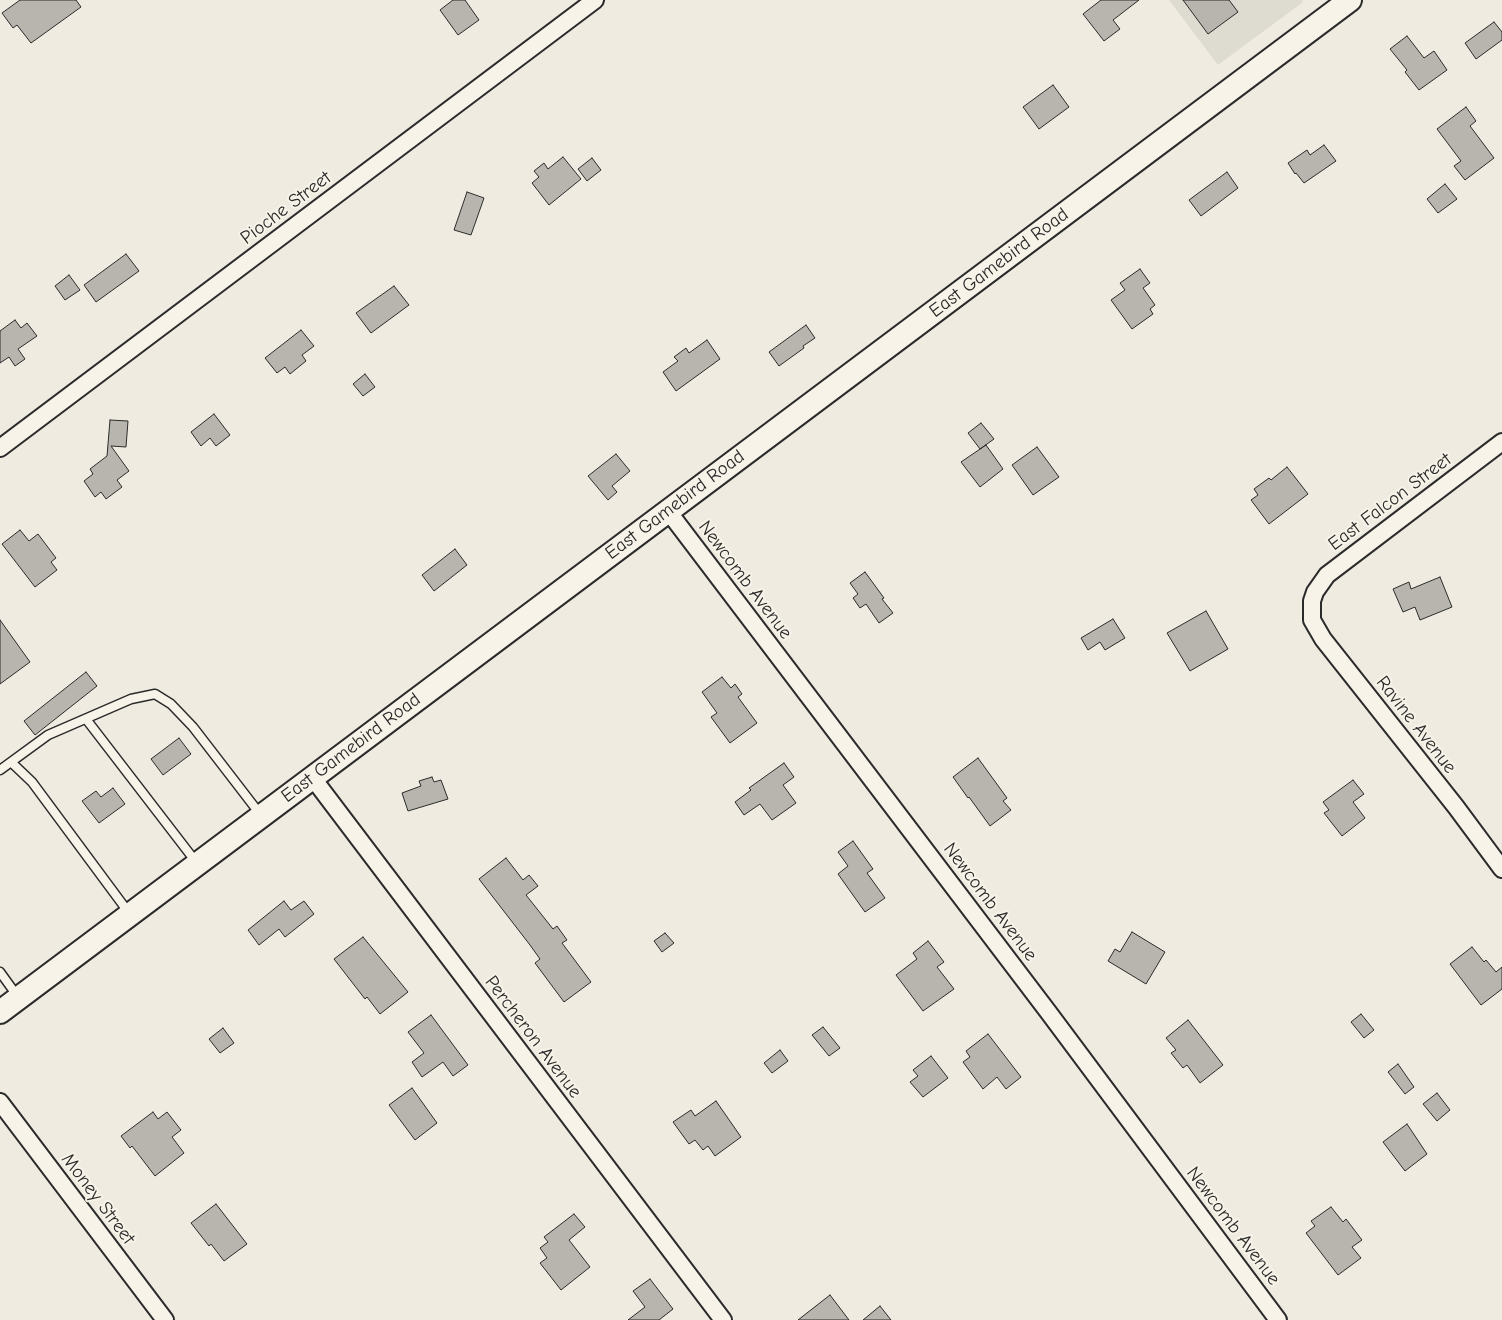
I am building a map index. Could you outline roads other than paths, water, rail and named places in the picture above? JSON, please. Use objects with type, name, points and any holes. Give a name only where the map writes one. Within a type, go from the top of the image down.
[{"type":"main road","name":"East Gamebird Road","points":[[0,1012],[1350,0]]},
{"type":"street","name":"Pioche Street","points":[[0,448],[595,0]]},
{"type":"street","name":"East Falcon Street","points":[[1312,601],[1315,592],[1327,575],[1502,442]]},
{"type":"street","name":"Newcomb Avenue","points":[[668,511],[1055,1021],[1278,1320]]},
{"type":"street","name":"Ravine Avenue","points":[[1312,601],[1312,620],[1323,639],[1456,807],[1502,869]]},
{"type":"street","name":"Percheron Avenue","points":[[312,777],[723,1320]]},
{"type":"street","name":"Money Street","points":[[0,1102],[164,1320]]},
{"type":"lane","points":[[0,770],[48,735],[131,699],[155,694],[171,704],[193,727],[261,816]]},
{"type":"lane","points":[[86,719],[197,864]]},
{"type":"lane","points":[[11,762],[32,782],[130,914]]},
{"type":"lane","points":[[0,972],[19,998]]}]
